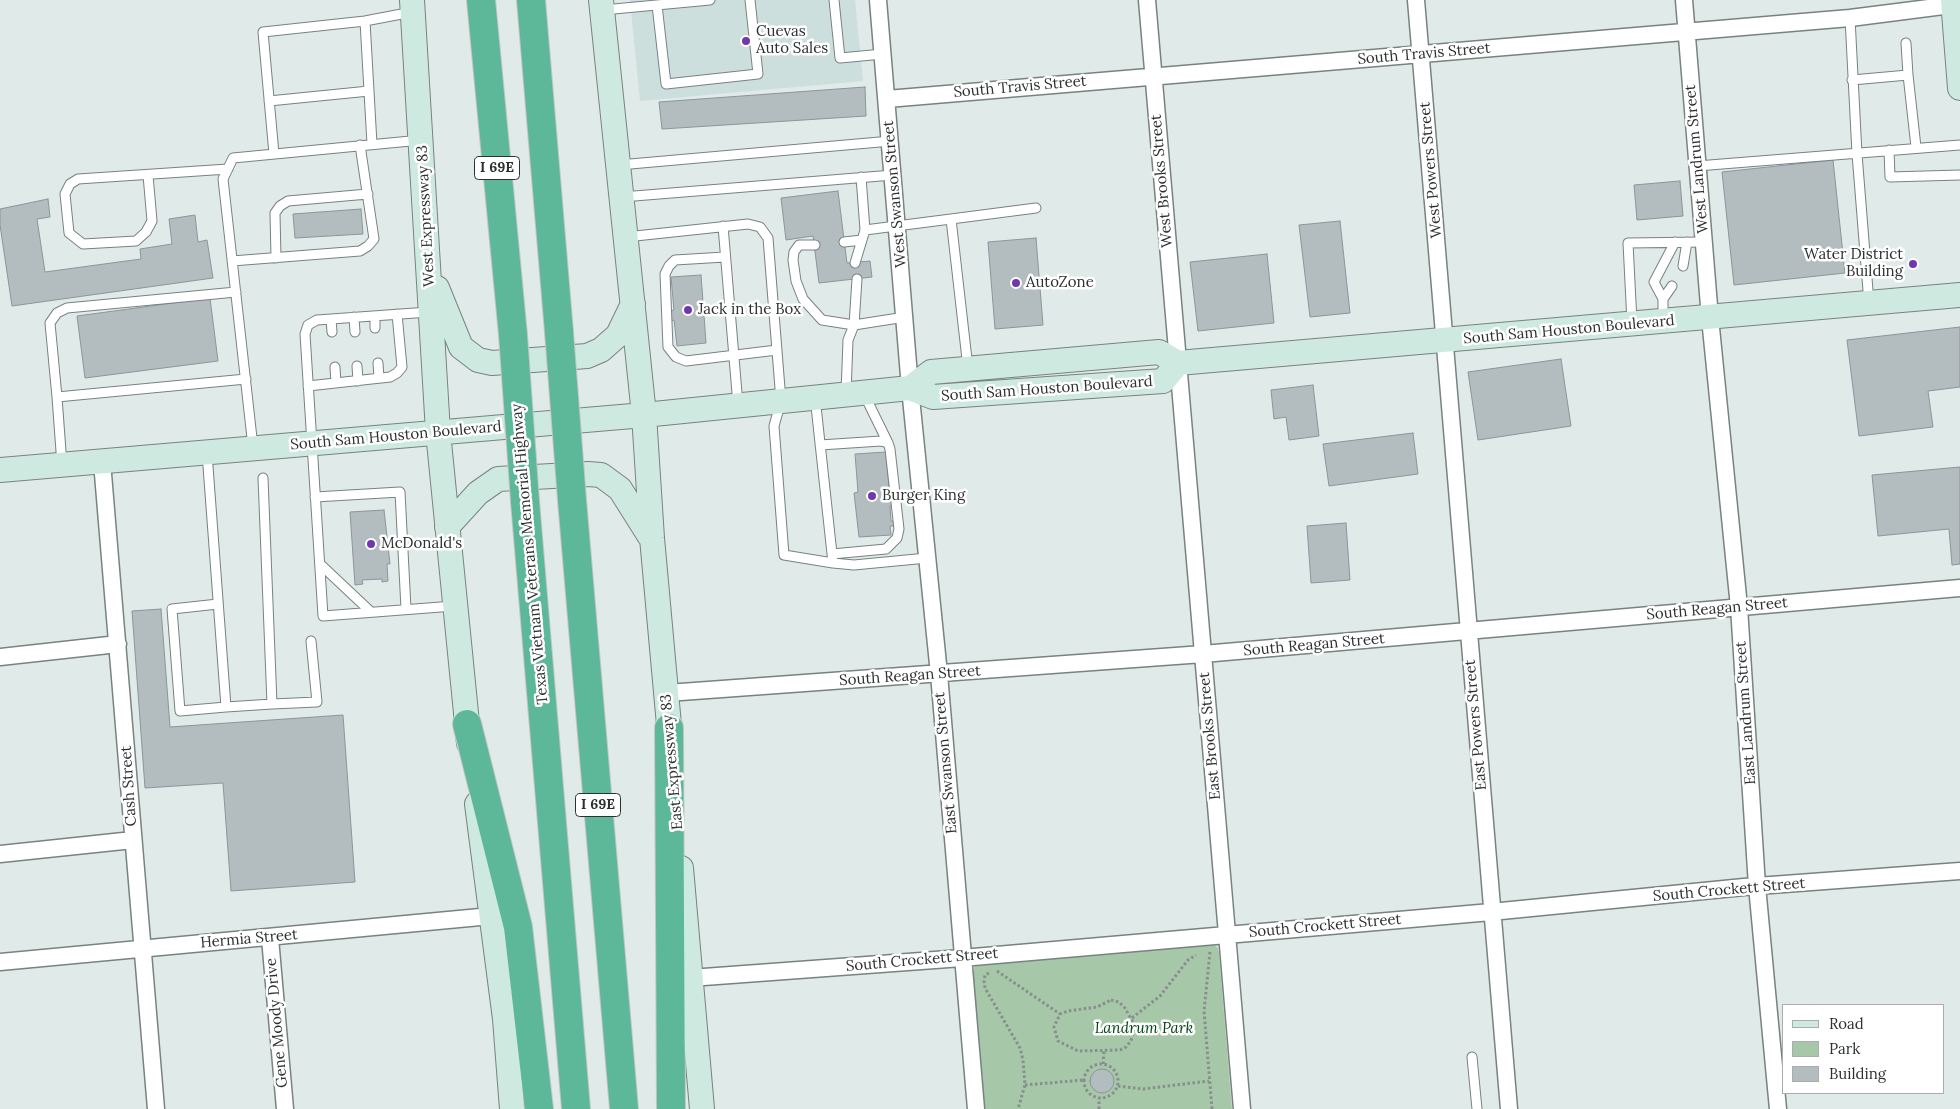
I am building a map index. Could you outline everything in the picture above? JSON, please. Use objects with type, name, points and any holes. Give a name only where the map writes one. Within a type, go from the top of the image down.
[{"type":"highway","name":"Texas Vietnam Veterans Memorial Highway","points":[[481,0],[513,335],[525,501],[576,1109]]},
{"type":"highway","name":"I 69E","points":[[532,0],[624,1109]]},
{"type":"highway","points":[[467,724],[518,927],[539,1109]]},
{"type":"highway","points":[[669,728],[671,1109]]},
{"type":"main road","points":[[1955,3],[1960,88]]},
{"type":"main road","points":[[602,5],[644,415]]},
{"type":"main road","name":"West Expressway 83","points":[[413,6],[438,432]]},
{"type":"main road","points":[[429,267],[461,347],[478,360],[492,363],[587,356],[601,350],[618,335],[633,304]]},
{"type":"main road","name":"South Sam Houston Boulevard","points":[[910,388],[931,372],[968,368],[1159,352],[1178,363],[1632,325],[1663,311],[1710,318],[1960,296]]},
{"type":"main road","name":"South Sam Houston Boulevard","points":[[0,470],[644,415],[910,388],[933,398],[1163,381],[1178,363]]},
{"type":"main road","name":"East Expressway 83","points":[[644,415],[652,538],[702,1109]]},
{"type":"main road","points":[[438,432],[467,724],[505,1019],[512,1109]]},
{"type":"main road","points":[[447,527],[478,493],[498,480],[588,474],[601,476],[620,489],[652,538]]},
{"type":"street","name":"West Swanson Street","points":[[878,0],[910,388]]},
{"type":"street","name":"West Brooks Street","points":[[1147,0],[1178,363]]},
{"type":"street","name":"West Powers Street","points":[[1416,0],[1444,340]]},
{"type":"street","name":"West Landrum Street","points":[[1684,0],[1710,318]]},
{"type":"street","name":"South Travis Street","points":[[887,99],[1154,75],[1850,18],[1955,3]]},
{"type":"street","name":"East Landrum Street","points":[[1710,318],[1738,607],[1758,886],[1778,1109]]},
{"type":"street","name":"East Powers Street","points":[[1444,340],[1509,1109]]},
{"type":"street","name":"East Brooks Street","points":[[1178,363],[1242,1109]]},
{"type":"street","name":"East Swanson Street","points":[[910,388],[939,674],[976,1109]]},
{"type":"street","name":"Cash Street","points":[[102,462],[156,1109]]},
{"type":"street","name":"South Reagan Street","points":[[666,693],[1203,654],[1960,588]]},
{"type":"street","points":[[0,657],[118,644]]},
{"type":"street","points":[[0,854],[133,840]]},
{"type":"street","name":"South Crockett Street","points":[[690,978],[962,958],[1491,912],[1758,886],[1960,871]]},
{"type":"street","name":"Hermia Street","points":[[3,962],[491,916]]},
{"type":"street","name":"Gene Moody Drive","points":[[270,938],[285,1109]]},
{"type":"lane","points":[[602,5],[657,5],[710,0]]},
{"type":"lane","points":[[657,5],[666,84],[758,74],[750,0]]},
{"type":"lane","points":[[834,0],[840,58],[883,54]]},
{"type":"lane","points":[[274,154],[263,32],[366,21],[413,6]]},
{"type":"lane","points":[[1850,18],[1852,80],[1869,303]]},
{"type":"lane","points":[[366,21],[372,144]]},
{"type":"lane","points":[[1906,43],[1916,147]]},
{"type":"lane","points":[[1852,80],[1908,75]]},
{"type":"lane","points":[[269,101],[369,90]]},
{"type":"lane","points":[[253,448],[223,179],[233,158],[421,140]]},
{"type":"lane","points":[[618,165],[891,141]]},
{"type":"lane","points":[[232,261],[360,251],[368,246],[374,239],[360,145]]},
{"type":"lane","points":[[1697,166],[1857,154],[1916,147],[1960,145]]},
{"type":"lane","points":[[1889,150],[1890,178],[1960,175]]},
{"type":"lane","points":[[148,175],[152,221],[146,232],[136,241],[83,244],[69,233],[65,194],[70,184],[78,179],[228,168]]},
{"type":"lane","points":[[622,198],[893,175]]},
{"type":"lane","points":[[855,262],[865,230],[862,178]]},
{"type":"lane","points":[[276,258],[275,213],[280,206],[288,201],[368,194]]},
{"type":"lane","points":[[865,230],[1036,208]]},
{"type":"lane","points":[[951,219],[968,368]]},
{"type":"lane","points":[[626,237],[748,224],[760,227],[768,238],[781,401],[774,426],[784,555],[833,559],[854,565],[927,558]]},
{"type":"lane","points":[[723,226],[738,405]]},
{"type":"lane","points":[[844,242],[862,240]]},
{"type":"lane","points":[[1663,311],[1654,282],[1675,242]]},
{"type":"lane","points":[[1683,266],[1687,242]]},
{"type":"lane","points":[[1632,325],[1628,243],[1704,242]]},
{"type":"lane","points":[[814,245],[799,245],[794,252],[796,281],[803,299],[822,320],[854,325],[905,317]]},
{"type":"lane","points":[[726,257],[676,260],[669,266],[665,274],[668,346],[676,357],[686,361],[777,350]]},
{"type":"lane","points":[[833,559],[886,549],[897,538],[899,530],[890,449],[888,443],[854,393],[848,340],[854,325],[857,279]]},
{"type":"lane","points":[[1663,311],[1672,286]]},
{"type":"lane","points":[[62,465],[50,323],[57,314],[67,308],[236,292]]},
{"type":"lane","points":[[431,311],[317,320],[308,325],[305,334],[323,616],[455,606]]},
{"type":"lane","points":[[308,386],[390,377],[402,367],[397,314]]},
{"type":"lane","points":[[375,316],[376,328]]},
{"type":"lane","points":[[354,317],[355,332]]},
{"type":"lane","points":[[331,319],[332,332]]},
{"type":"lane","points":[[378,363],[380,378]]},
{"type":"lane","points":[[357,366],[358,380]]},
{"type":"lane","points":[[335,367],[336,383]]},
{"type":"lane","points":[[57,397],[246,379]]},
{"type":"lane","points":[[815,397],[833,559]]},
{"type":"lane","points":[[820,444],[881,441],[888,443]]},
{"type":"lane","points":[[207,452],[226,707]]},
{"type":"lane","points":[[263,478],[272,704]]},
{"type":"lane","points":[[315,496],[400,492],[406,610]]},
{"type":"lane","points":[[320,564],[371,612]]},
{"type":"lane","points":[[218,604],[172,609],[180,711],[317,702],[312,641]]},
{"type":"lane","points":[[1472,1057],[1477,1109]]},
{"type":"path","points":[[1210,952],[1204,1011],[1212,1109]]},
{"type":"path","points":[[1132,1018],[1160,996],[1188,960],[1195,955],[1216,952]]},
{"type":"path","points":[[1018,1109],[1025,1085],[1020,1048],[985,988],[985,975],[995,970],[1060,1014]]},
{"type":"path","points":[[1111,1000],[1119,1002],[1132,1018],[1135,1026],[1134,1032],[1126,1047],[1120,1050],[1078,1051],[1058,1041],[1054,1027],[1060,1014],[1068,1010],[1096,1006],[1111,1000]]},
{"type":"path","points":[[1103,1064],[1104,1050]]},
{"type":"path","points":[[1103,1064],[1115,1070],[1118,1086],[1111,1095],[1099,1098],[1088,1093],[1084,1080],[1090,1067],[1103,1064]]},
{"type":"path","points":[[1025,1085],[1084,1080]]},
{"type":"path","points":[[1118,1086],[1143,1089],[1210,1081]]},
{"type":"path","points":[[1099,1098],[1099,1109]]},
{"type":"shaded area","name":"Cuevas Auto Sales","points":[[630,0],[855,0],[863,81],[640,101]]},
{"type":"green space","name":"Landrum Park","points":[[1212,943],[1218,948],[1219,953],[1232,1109],[984,1109],[973,973],[975,965]]},
{"type":"building","points":[[865,87],[866,116],[662,129],[659,102]]},
{"type":"building","points":[[1833,160],[1845,273],[1734,285],[1722,172]]},
{"type":"building","points":[[1680,181],[1683,216],[1637,220],[1634,185]]},
{"type":"building","points":[[838,191],[847,263],[870,261],[872,277],[819,283],[813,236],[786,240],[781,198]]},
{"type":"building","points":[[48,199],[50,217],[37,219],[45,272],[141,259],[140,249],[172,244],[169,219],[195,215],[198,242],[207,240],[213,278],[12,306],[0,225],[0,209]]},
{"type":"building","points":[[361,209],[363,234],[295,238],[293,214]]},
{"type":"building","points":[[1340,221],[1350,313],[1310,317],[1299,225]]},
{"type":"building","name":"AutoZone","points":[[1036,238],[1043,325],[995,329],[988,242]]},
{"type":"building","points":[[1267,254],[1274,323],[1198,331],[1190,262]]},
{"type":"building","name":"Jack in the Box","points":[[701,275],[706,343],[677,346],[674,320],[671,321],[670,311],[674,310],[671,277]]},
{"type":"building","points":[[210,298],[218,361],[85,378],[77,316]]},
{"type":"building","points":[[1960,327],[1960,387],[1928,391],[1933,427],[1859,436],[1847,340]]},
{"type":"building","points":[[1561,359],[1571,426],[1478,440],[1468,372]]},
{"type":"building","points":[[1313,385],[1319,436],[1289,440],[1286,417],[1274,419],[1271,390]]},
{"type":"building","points":[[1413,433],[1418,474],[1329,486],[1323,444]]},
{"type":"building","name":"Burger King","points":[[886,452],[890,499],[893,499],[893,506],[890,506],[891,521],[894,521],[895,526],[890,526],[891,535],[859,537],[854,493],[858,492],[855,454]]},
{"type":"building","points":[[1960,467],[1960,564],[1952,565],[1949,529],[1878,536],[1872,475]]},
{"type":"building","name":"McDonald's","points":[[384,510],[390,564],[387,564],[388,581],[382,582],[382,579],[362,580],[363,584],[355,585],[350,512]]},
{"type":"building","points":[[1346,523],[1350,580],[1311,583],[1307,526]]},
{"type":"building","points":[[161,609],[170,727],[343,715],[355,882],[231,891],[223,783],[145,788],[132,611]]},
{"type":"building","points":[[1102,1069],[1107,1070],[1113,1076],[1113,1086],[1107,1092],[1102,1093],[1097,1092],[1091,1086],[1090,1081],[1091,1076],[1097,1070]]},
{"type":"place","name":"Cuevas Auto Sales","points":[[746,41]]},
{"type":"place","name":"Water District Building","points":[[1913,264]]},
{"type":"place","name":"AutoZone","points":[[1016,283]]},
{"type":"place","name":"Jack in the Box","points":[[688,310]]},
{"type":"place","name":"Burger King","points":[[872,496]]},
{"type":"place","name":"McDonald's","points":[[371,544]]}]
